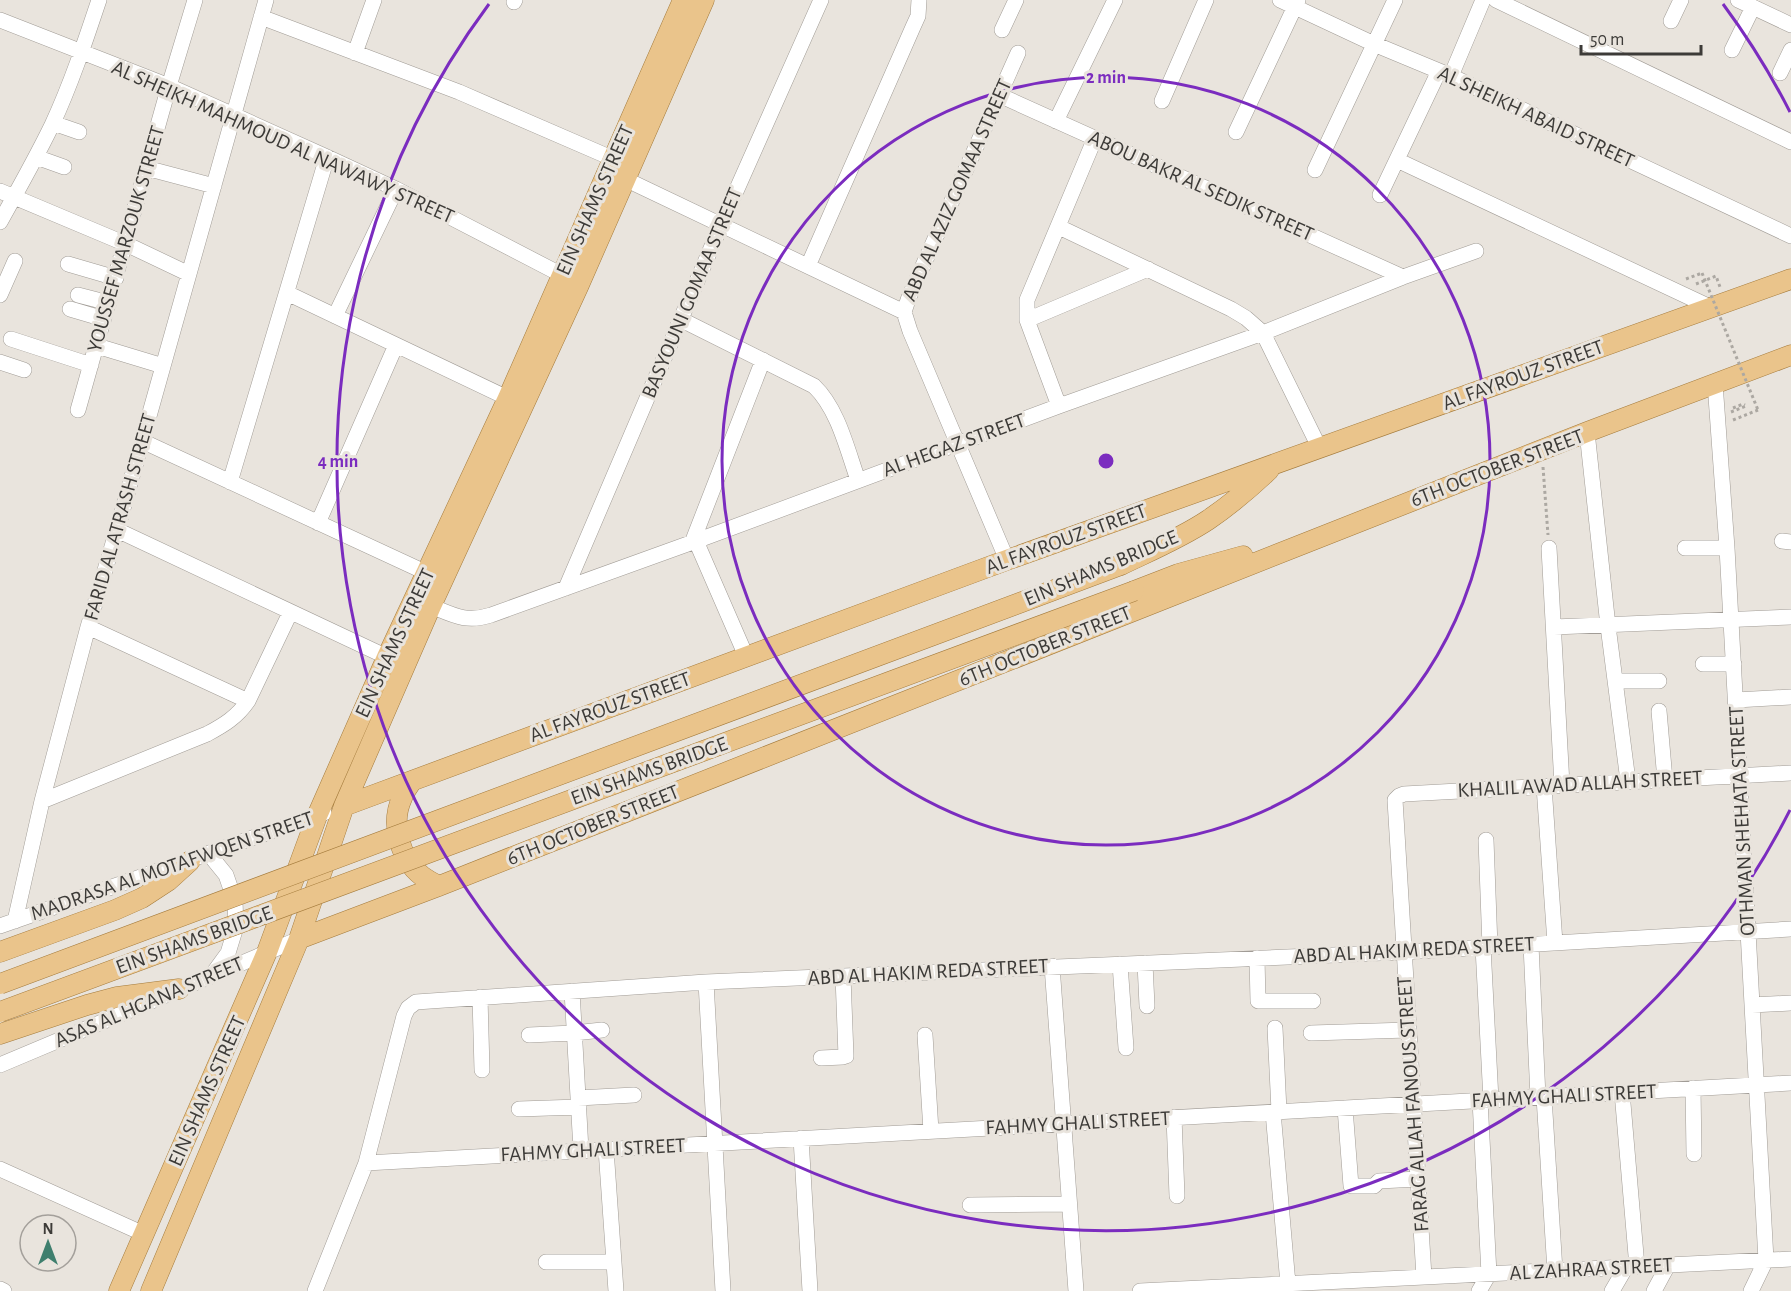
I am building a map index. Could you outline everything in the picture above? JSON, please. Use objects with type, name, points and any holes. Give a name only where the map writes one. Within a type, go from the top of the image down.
[{"type":"main road","name":"EIN SHAMS STREET","points":[[151,1291],[299,939],[344,806],[431,606],[515,402],[562,275],[623,168],[683,0]]},
{"type":"main road","name":"EIN SHAMS STREET","points":[[119,1291],[267,952],[317,816],[387,657],[427,573],[515,402],[623,168],[704,0]]},
{"type":"main road","name":"AL FAYROUZ STREET","points":[[344,806],[1007,560],[1791,279]]},
{"type":"main road","name":"6TH OCTOBER STREET","points":[[299,939],[439,886],[1541,450],[1791,355]]},
{"type":"main road","name":"EIN SHAMS BRIDGE","points":[[0,984],[1121,565],[1168,543],[1207,521],[1243,494],[1276,464]]},
{"type":"main road","name":"EIN SHAMS BRIDGE","points":[[0,1012],[1178,574],[1240,557],[1303,544]]},
{"type":"main road","points":[[412,781],[401,799],[396,820],[399,840],[407,859],[421,875],[439,886]]},
{"type":"main road","points":[[0,952],[142,898],[200,858]]},
{"type":"main road","points":[[0,1034],[117,997],[179,989]]},
{"type":"street","points":[[0,222],[7,193],[36,157],[53,123],[82,51],[99,0]]},
{"type":"street","name":"YOUSSEF MARZOUK STREET","points":[[78,410],[195,0]]},
{"type":"street","name":"FARID AL ATRASH STREET","points":[[15,921],[42,801],[88,627],[164,366],[266,0]]},
{"type":"street","points":[[355,53],[374,0]]},
{"type":"street","name":"BASYOUNI GOMAA STREET","points":[[566,588],[680,319],[820,0]]},
{"type":"street","points":[[1002,30],[1016,0]]},
{"type":"street","points":[[1056,121],[1115,0]]},
{"type":"street","points":[[1162,101],[1206,0]]},
{"type":"street","name":"AL SHEIKH ABAID STREET","points":[[1280,0],[1297,3],[1374,44],[1445,74],[1791,236]]},
{"type":"street","points":[[1315,170],[1395,0]]},
{"type":"street","points":[[1380,195],[1483,0]]},
{"type":"street","points":[[1496,0],[1791,142]]},
{"type":"street","points":[[1671,21],[1681,0]]},
{"type":"street","points":[[808,266],[913,27],[920,3]]},
{"type":"street","points":[[1236,132],[1297,3]]},
{"type":"street","points":[[1732,50],[1748,3],[1791,25]]},
{"type":"street","points":[[261,17],[459,92],[623,168],[721,225],[904,312]]},
{"type":"street","name":"AL SHEIKH MAHMOUD AL NAWAWY STREET","points":[[0,20],[169,86],[327,157],[396,189],[562,275]]},
{"type":"street","points":[[1780,73],[1791,50]]},
{"type":"street","name":"ABD AL AZIZ GOMAA STREET","points":[[1007,560],[904,312],[1018,53]]},
{"type":"street","name":"ABOU BAKR AL SEDIK STREET","points":[[999,95],[1403,277]]},
{"type":"street","points":[[53,123],[79,132]]},
{"type":"street","points":[[1059,406],[1027,320],[1028,300],[1095,138]]},
{"type":"street","points":[[36,157],[64,168]]},
{"type":"street","points":[[230,482],[327,157]]},
{"type":"street","points":[[1397,160],[1710,307]]},
{"type":"street","points":[[146,168],[214,186]]},
{"type":"street","points":[[334,316],[396,189]]},
{"type":"street","points":[[7,193],[189,274]]},
{"type":"street","points":[[1059,227],[1246,318],[1263,333],[1320,449]]},
{"type":"street","name":"AL HEGAZ STREET","points":[[431,606],[459,618],[477,619],[694,542],[1059,406],[1263,333],[1403,277],[1476,251]]},
{"type":"street","points":[[0,295],[15,261]]},
{"type":"street","points":[[68,264],[116,278]]},
{"type":"street","points":[[1027,320],[1148,269]]},
{"type":"street","points":[[287,293],[515,402]]},
{"type":"street","points":[[78,295],[109,303]]},
{"type":"street","points":[[70,309],[104,319]]},
{"type":"street","points":[[680,319],[814,386],[823,394],[831,407],[858,480]]},
{"type":"street","points":[[11,339],[91,365]]},
{"type":"street","points":[[318,523],[396,345]]},
{"type":"street","points":[[97,346],[164,366]]},
{"type":"street","points":[[746,656],[694,542],[762,360]]},
{"type":"street","points":[[0,362],[24,370]]},
{"type":"street","name":"OTHMAN SHEHATA STREET","points":[[1715,383],[1734,664],[1766,1260]]},
{"type":"street","points":[[1587,432],[1628,781]]},
{"type":"street","points":[[142,441],[427,573]]},
{"type":"street","points":[[117,530],[387,657]]},
{"type":"street","points":[[1549,548],[1562,785]]},
{"type":"street","points":[[1684,548],[1727,548]]},
{"type":"street","points":[[42,801],[207,734],[227,723],[240,712],[248,700],[290,613]]},
{"type":"street","points":[[1554,627],[1791,617]]},
{"type":"street","points":[[88,627],[248,700]]},
{"type":"street","points":[[1703,664],[1734,664]]},
{"type":"street","points":[[1615,681],[1659,681]]},
{"type":"street","points":[[1736,700],[1791,697]]},
{"type":"street","points":[[1659,711],[1665,780]]},
{"type":"street","name":"KHALIL AWAD ALLAH STREET","points":[[1404,794],[1791,773]]},
{"type":"street","points":[[1544,786],[1555,943]]},
{"type":"street","name":"FARAG ALLAH FANOUS STREET","points":[[1404,794],[1395,800],[1394,806],[1424,1277]]},
{"type":"street","name":"MADRASA AL MOTAFWQEN STREET","points":[[0,926],[344,806]]},
{"type":"street","points":[[1479,1291],[1489,1274],[1486,840]]},
{"type":"street","points":[[200,858],[226,875],[235,901],[236,927],[228,953],[212,975]]},
{"type":"street","name":"ABD AL HAKIM REDA STREET","points":[[315,1291],[366,1162],[404,1016],[408,1008],[416,1002],[706,982],[1403,952],[1791,929]]},
{"type":"street","name":"ASAS AL HGANA STREET","points":[[0,1065],[299,939]]},
{"type":"street","points":[[1532,945],[1555,1270]]},
{"type":"street","points":[[1257,958],[1258,1001],[1313,1000]]},
{"type":"street","points":[[1145,963],[1147,1006]]},
{"type":"street","points":[[1120,964],[1126,1048]]},
{"type":"street","points":[[1052,966],[1076,1291]]},
{"type":"street","points":[[821,1058],[846,1056],[843,976]]},
{"type":"street","points":[[706,982],[723,1291]]},
{"type":"street","points":[[572,991],[581,1150]]},
{"type":"street","points":[[480,997],[482,1070]]},
{"type":"street","points":[[1752,1005],[1791,1003]]},
{"type":"street","points":[[1275,1028],[1276,1112],[1288,1284]]},
{"type":"street","points":[[529,1035],[602,1030]]},
{"type":"street","points":[[1311,1033],[1408,1030]]},
{"type":"street","points":[[925,1035],[931,1131]]},
{"type":"street","name":"FAHMY GHALI STREET","points":[[366,1162],[1791,1083]]},
{"type":"street","points":[[1693,1088],[1695,1154]]},
{"type":"street","points":[[1612,1291],[1632,1267],[1622,1092]]},
{"type":"street","points":[[519,1109],[634,1095]]},
{"type":"street","points":[[1345,1108],[1351,1186],[1374,1186],[1379,1181],[1418,1179]]},
{"type":"street","points":[[1174,1117],[1177,1196]]},
{"type":"street","points":[[801,1138],[810,1291]]},
{"type":"street","points":[[606,1149],[616,1291]]},
{"type":"street","points":[[0,1169],[144,1234]]},
{"type":"street","points":[[970,1205],[1069,1203]]},
{"type":"street","name":"AL ZAHRAA STREET","points":[[1140,1291],[1288,1284],[1373,1285],[1424,1277],[1791,1259]]},
{"type":"street","points":[[1750,1291],[1766,1260]]},
{"type":"street","points":[[546,1262],[614,1262]]},
{"type":"street","points":[[1654,1291],[1668,1265]]},
{"type":"path","points":[[1716,276],[1687,287],[1684,279],[1702,273],[1758,410],[1729,422]]},
{"type":"path","points":[[1726,414],[1746,406]]},
{"type":"path","points":[[1541,450],[1549,548]]}]
